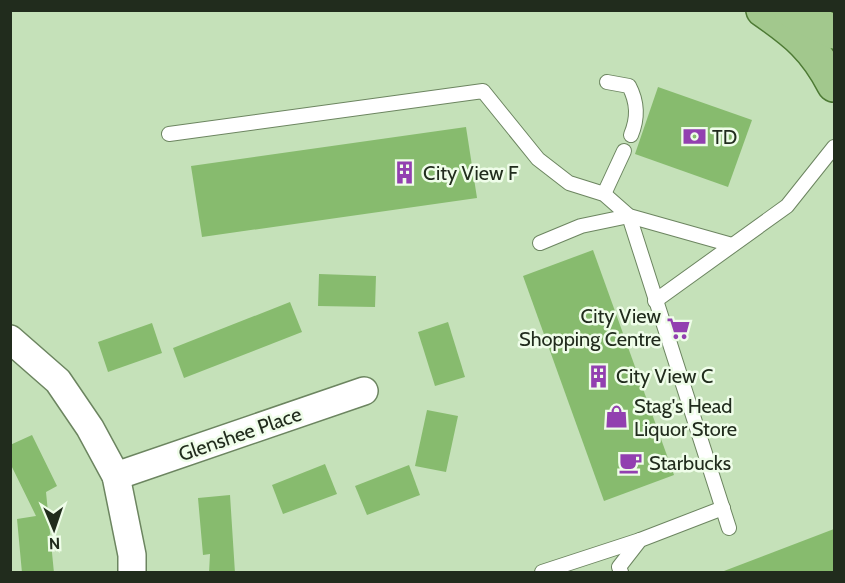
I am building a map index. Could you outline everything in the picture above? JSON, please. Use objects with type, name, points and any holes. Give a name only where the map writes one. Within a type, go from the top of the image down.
[{"type":"main road","points":[[763,10],[798,34],[816,53],[834,84]]},
{"type":"main road","points":[[790,10],[834,32]]},
{"type":"street","points":[[10,339],[58,381],[90,428],[116,476],[132,555],[132,573]]},
{"type":"street","name":"Glenshee Place","points":[[116,476],[364,391]]},
{"type":"lane","points":[[607,82],[629,86],[636,100],[635,124],[631,135]]},
{"type":"lane","points":[[169,134],[483,91],[538,159],[569,183],[604,194],[629,216],[732,245]]},
{"type":"lane","points":[[655,302],[788,206],[834,147]]},
{"type":"lane","points":[[604,194],[624,151]]},
{"type":"lane","points":[[540,243],[581,226],[629,216]]},
{"type":"lane","points":[[629,216],[729,528]]},
{"type":"lane","points":[[542,573],[640,540],[723,508]]},
{"type":"lane","points":[[621,573],[619,567],[640,540]]},
{"type":"building","name":"TD","points":[[658,87],[752,120],[728,187],[635,154]]},
{"type":"building","points":[[466,127],[477,198],[202,237],[191,166]]},
{"type":"building","name":"City View C","points":[[593,250],[674,475],[604,501],[523,276]]},
{"type":"building","points":[[319,274],[376,276],[375,307],[318,306]]},
{"type":"building","points":[[290,302],[302,332],[184,378],[173,348]]},
{"type":"building","points":[[448,322],[465,377],[435,386],[418,332]]},
{"type":"building","points":[[152,323],[162,353],[108,372],[98,342]]},
{"type":"building","points":[[427,410],[458,416],[446,472],[415,466]]},
{"type":"building","points":[[32,435],[57,486],[46,492],[54,573],[22,573],[17,519],[36,516],[10,463],[10,445]]},
{"type":"building","points":[[325,464],[337,494],[283,514],[272,485]]},
{"type":"building","points":[[409,465],[420,495],[367,515],[355,486]]},
{"type":"building","points":[[230,495],[235,573],[209,573],[210,554],[203,555],[198,498]]},
{"type":"building","points":[[834,529],[834,573],[724,573],[724,571]]},
{"type":"place","name":"TD","points":[[694,137]]},
{"type":"place","name":"City View F","points":[[405,173]]},
{"type":"place","name":"City View Shopping Centre","points":[[679,328]]},
{"type":"place","name":"City View C","points":[[598,376]]},
{"type":"place","name":"Stag's Head Liquor Store","points":[[616,417]]},
{"type":"place","name":"Starbucks","points":[[631,463]]}]
